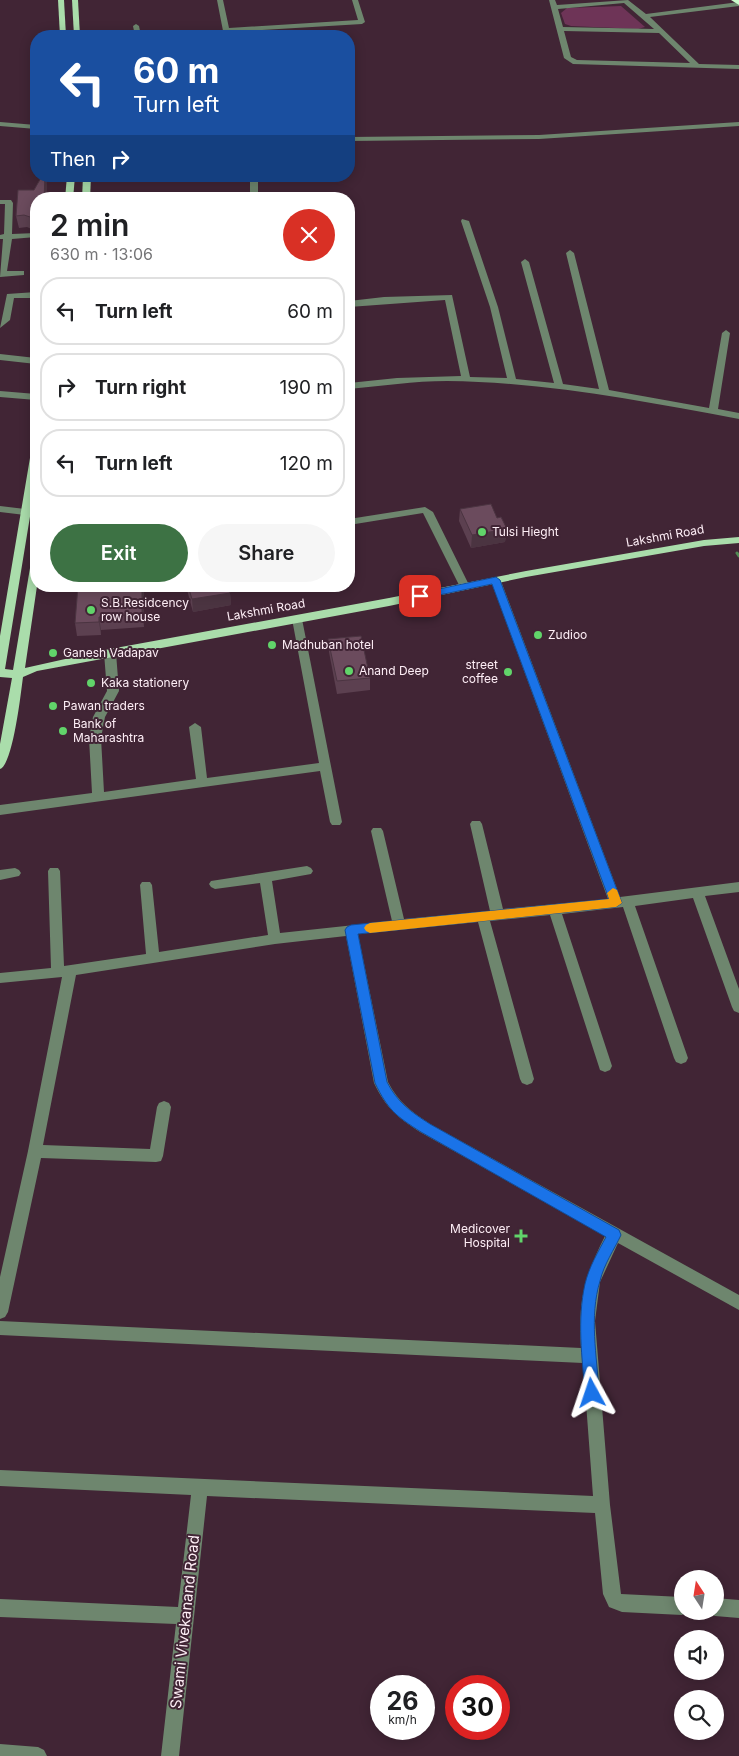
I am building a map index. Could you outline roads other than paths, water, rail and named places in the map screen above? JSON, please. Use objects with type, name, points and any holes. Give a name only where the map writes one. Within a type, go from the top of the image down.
[{"type":"highway","points":[[735,0],[739,3]]},
{"type":"main road","points":[[61,0],[63,30]]},
{"type":"main road","points":[[75,0],[77,30]]},
{"type":"main road","points":[[20,668],[1,663],[20,559],[30,485]]},
{"type":"main road","name":"Lakshmi Road","points":[[20,668],[35,668],[496,580],[704,543],[739,540]]},
{"type":"main road","points":[[0,765],[9,733],[31,592]]},
{"type":"main road","points":[[0,673],[20,668]]},
{"type":"street","points":[[220,0],[226,30]]},
{"type":"street","points":[[264,30],[362,22],[356,0]]},
{"type":"street","points":[[698,66],[645,16],[624,1],[553,4],[568,58],[576,62],[698,66],[739,67]]},
{"type":"street","points":[[645,16],[739,3]]},
{"type":"street","points":[[136,26],[137,30]]},
{"type":"street","points":[[561,28],[661,31]]},
{"type":"street","points":[[0,124],[30,126]]},
{"type":"street","points":[[355,139],[539,137],[739,124]]},
{"type":"street","points":[[0,130],[30,132]]},
{"type":"street","points":[[0,202],[8,202],[1,274],[21,273]]},
{"type":"street","points":[[465,221],[494,307],[512,382]]},
{"type":"street","points":[[4,236],[30,235]]},
{"type":"street","points":[[570,253],[605,393]]},
{"type":"street","points":[[525,262],[559,386]]},
{"type":"street","points":[[0,296],[30,295]]},
{"type":"street","points":[[0,325],[6,320],[10,296]]},
{"type":"street","points":[[355,303],[384,300],[449,298],[466,380]]},
{"type":"street","points":[[714,411],[726,333]]},
{"type":"street","points":[[0,357],[30,360]]},
{"type":"street","points":[[355,385],[405,379],[512,382],[559,386],[739,416]]},
{"type":"street","points":[[0,394],[30,396]]},
{"type":"street","points":[[0,509],[25,512]]},
{"type":"street","points":[[355,521],[425,510],[428,512],[465,587]]},
{"type":"street","points":[[496,580],[681,1058]]},
{"type":"street","points":[[297,619],[336,822]]},
{"type":"street","points":[[98,797],[95,738],[99,717],[113,691],[110,653]]},
{"type":"street","points":[[195,727],[202,783]]},
{"type":"street","points":[[0,810],[324,766]]},
{"type":"street","points":[[476,824],[498,916]]},
{"type":"street","points":[[377,832],[399,925]]},
{"type":"street","points":[[0,1312],[35,1151],[64,971],[54,870]]},
{"type":"street","points":[[215,884],[307,871]]},
{"type":"street","points":[[0,875],[15,873]]},
{"type":"street","points":[[266,877],[275,939]]},
{"type":"street","points":[[146,885],[153,958]]},
{"type":"street","points":[[0,978],[64,971],[275,939],[554,910],[739,887]]},
{"type":"street","points":[[697,893],[739,1007]]},
{"type":"street","points":[[554,910],[605,1066]]},
{"type":"street","points":[[483,917],[527,1079]]},
{"type":"street","points":[[351,930],[381,1083],[390,1100],[402,1112],[425,1128],[739,1303]]},
{"type":"street","points":[[35,1151],[156,1156],[164,1107]]},
{"type":"street","points":[[614,1235],[592,1282],[587,1321],[602,1505],[612,1594],[616,1600],[622,1603],[674,1606]]},
{"type":"street","points":[[0,1328],[589,1356]]},
{"type":"street","points":[[0,1478],[602,1505]]},
{"type":"street","name":"Swami Vivekanand Road","points":[[170,1756],[200,1488]]},
{"type":"street","points":[[0,1608],[185,1616]]},
{"type":"street","points":[[724,1608],[739,1609]]},
{"type":"street","points":[[0,1753],[38,1756]]},
{"type":"place","name":"Tulsi Hieght","points":[[482,532]]},
{"type":"place","name":"S.B.Residcency row house","points":[[91,610]]},
{"type":"place","name":"Zudioo","points":[[538,635]]},
{"type":"place","name":"Madhuban hotel","points":[[272,645]]},
{"type":"place","name":"Ganesh Vadapav","points":[[53,653]]},
{"type":"place","name":"Anand Deep","points":[[349,671]]},
{"type":"place","name":"street coffee","points":[[508,672]]},
{"type":"place","name":"Kaka stationery","points":[[91,683]]},
{"type":"place","name":"Pawan traders","points":[[53,706]]},
{"type":"place","name":"Bank of Maharashtra","points":[[63,731]]},
{"type":"place","name":"Medicover Hospital","points":[[521,1236]]}]
